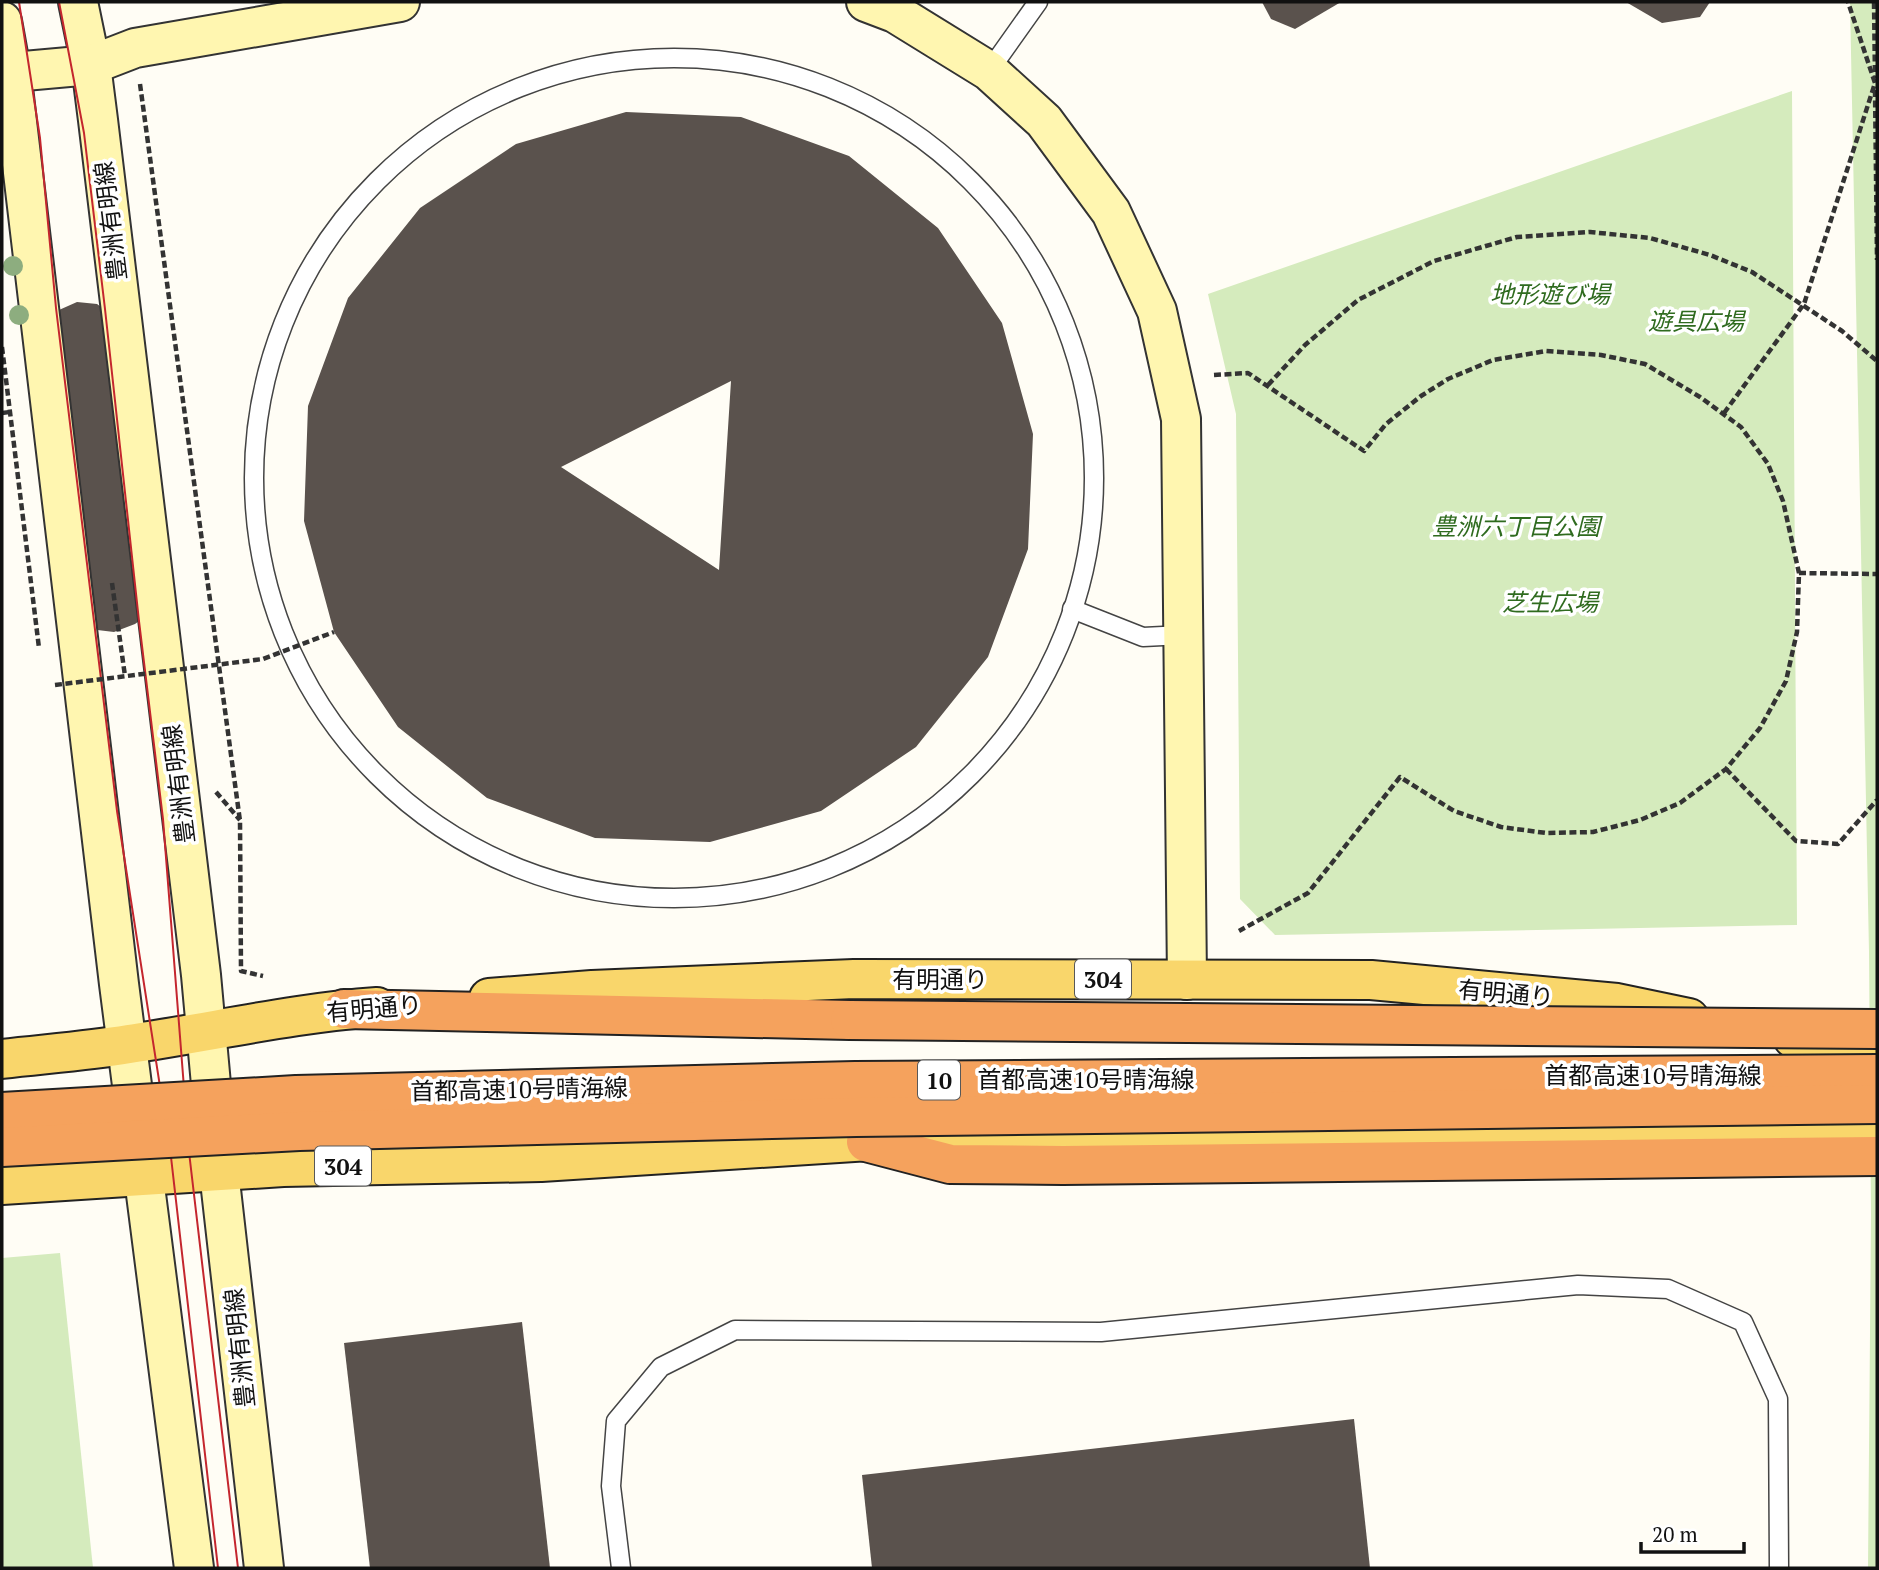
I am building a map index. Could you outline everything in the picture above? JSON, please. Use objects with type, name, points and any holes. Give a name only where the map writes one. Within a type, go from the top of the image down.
[{"type":"highway","points":[[344,1009],[850,1020],[1872,1051]]},
{"type":"highway","name":"首都高速10号晴海線","points":[[2,1112],[296,1095],[1872,1051]]},
{"type":"highway","name":"首都高速10号晴海線","points":[[2,1147],[299,1131],[856,1117],[1871,1129]]},
{"type":"highway","points":[[866,1142],[950,1164],[1063,1165],[1871,1129]]},
{"type":"main road","name":"豊洲有明線","points":[[78,2],[91,65],[201,975],[219,1172],[264,1568]]},
{"type":"main road","points":[[7,72],[91,65],[135,48],[400,2]]},
{"type":"main road","points":[[866,2],[895,13],[989,71],[1044,121],[1111,212],[1157,311],[1181,419],[1187,979]]},
{"type":"main road","points":[[2,21],[119,984],[194,1568]]},
{"type":"main road","name":"有明通り","points":[[2,1059],[128,1045],[344,1009],[592,990],[854,979],[1371,981],[1617,1003],[1872,1051]]},
{"type":"main road","name":"304","points":[[2,1185],[283,1167],[541,1162],[947,1136],[1871,1129]]},
{"type":"lane","points":[[989,71],[1038,2]]},
{"type":"lane","points":[[683,57],[735,61],[809,79],[852,96],[896,120],[954,163],[996,207],[1030,254],[1048,286],[1074,350],[1088,405],[1092,438],[1094,471],[1090,531],[1072,609],[1064,632],[1032,695],[988,755],[940,802],[904,829],[870,849],[809,876],[724,895],[651,898],[595,891],[546,879],[472,847],[442,830],[406,803],[382,782],[347,743],[313,695],[298,667],[274,608],[265,576],[255,513],[256,435],[267,374],[275,347],[303,282],[347,215],[381,177],[404,157],[453,120],[477,107],[562,73],[618,61],[649,58],[683,57]]},
{"type":"lane","points":[[1072,609],[1143,637],[1183,635]]},
{"type":"lane","points":[[621,1568],[611,1486],[616,1421],[661,1367],[736,1330],[1101,1332],[1578,1285],[1668,1289],[1743,1322],[1777,1399],[1779,1568]]},
{"type":"path","points":[[1724,413],[1804,304],[1875,83],[1848,2]]},
{"type":"path","points":[[1874,2],[1877,260]]},
{"type":"path","points":[[140,80],[240,821],[241,971],[263,976]]},
{"type":"path","points":[[1268,385],[1305,345],[1358,300],[1434,261],[1517,237],[1590,232],[1650,239],[1710,255],[1752,272],[1842,331],[1877,361]]},
{"type":"path","points":[[1214,375],[1248,373],[1364,451],[1386,424],[1421,396],[1448,379],[1493,359],[1546,351],[1601,355],[1646,364],[1724,413],[1741,427],[1768,464],[1783,501],[1799,573],[1797,632],[1786,681],[1759,728],[1726,769],[1680,803],[1640,820],[1593,832],[1546,833],[1501,827],[1454,811],[1400,777],[1308,893],[1239,931]]},
{"type":"path","points":[[2,413],[9,412]]},
{"type":"path","points":[[1799,573],[1877,574]]},
{"type":"path","points":[[112,583],[125,677]]},
{"type":"path","points":[[55,685],[263,659],[334,632]]},
{"type":"path","points":[[1726,769],[1796,841],[1838,844],[1877,800]]},
{"type":"path","points":[[212,788],[240,821]]},
{"type":"green space","points":[[1850,2],[1877,2],[1877,1568],[1868,1568],[1871,1214],[1869,952]]},
{"type":"green space","name":"豊洲六丁目公園","points":[[1792,91],[1797,925],[1275,935],[1240,899],[1236,414],[1208,294]]},
{"type":"green space","points":[[60,1253],[93,1568],[2,1568],[2,1258]]},
{"type":"building","points":[[1262,2],[1341,2],[1295,29],[1271,19]]},
{"type":"building","points":[[1626,2],[1710,2],[1700,17],[1662,23]]},
{"type":"building","points":[[626,112],[741,117],[849,156],[938,228],[1002,323],[1033,434],[1028,549],[988,657],[916,747],[821,811],[710,842],[595,838],[487,798],[398,727],[334,632],[304,521],[308,406],[348,298],[420,208],[516,144]],"holes":[[[731,381],[719,570],[561,467]]]},
{"type":"building","points":[[77,302],[97,304],[125,324],[153,611],[135,624],[114,632],[89,629],[50,314]]},
{"type":"building","points":[[522,1322],[550,1568],[370,1568],[344,1343]]},
{"type":"building","points":[[1354,1419],[1370,1568],[872,1568],[862,1475]]},
{"type":"tram line","points":[[19,2],[40,138],[56,308],[117,811],[171,1157],[218,1568]]},
{"type":"tram line","points":[[59,2],[84,133],[105,309],[163,819],[189,1152],[238,1568]]},
{"type":"park label","name":"地形遊び場","points":[[1550,294]]},
{"type":"park label","name":"遊具広場","points":[[1696,321]]},
{"type":"park label","name":"芝生広場","points":[[1550,602]]}]
